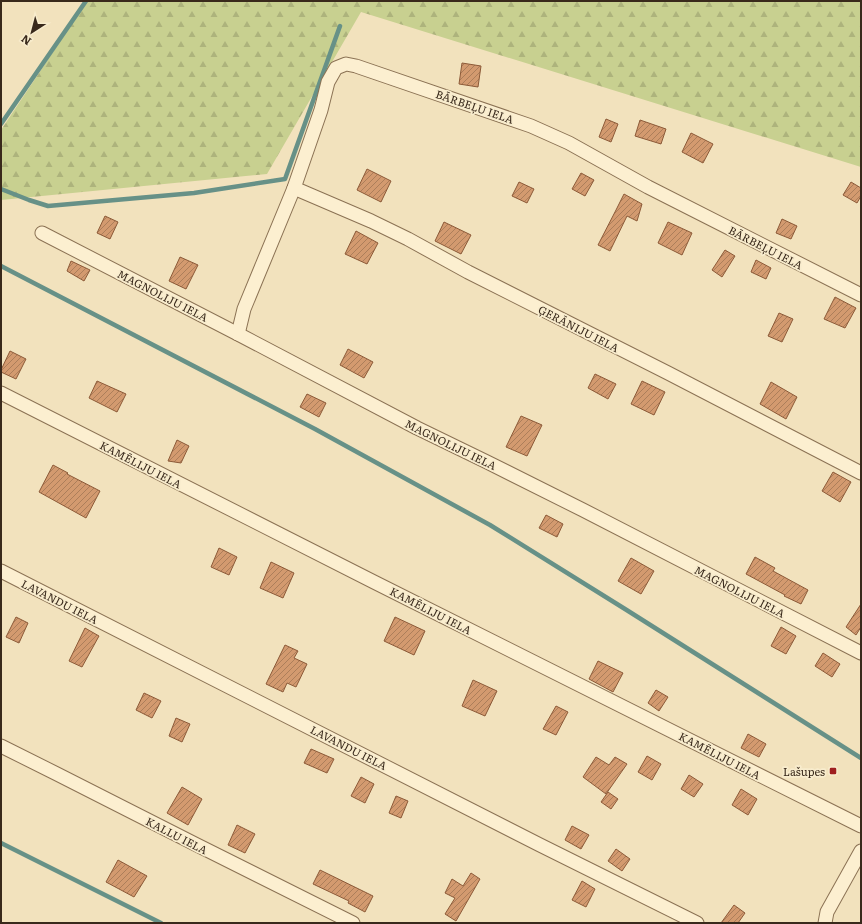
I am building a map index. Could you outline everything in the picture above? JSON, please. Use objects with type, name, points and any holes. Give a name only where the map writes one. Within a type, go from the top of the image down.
[{"type":"street","name":"BĀRBEĻU IELA","points":[[238,334],[244,310],[294,188],[321,110],[328,82],[336,68],[346,64],[356,66],[530,126],[569,143],[648,187],[861,295]]},
{"type":"street","name":"ĢERĀNIJU IELA","points":[[294,188],[371,221],[408,239],[468,272],[861,473]]},
{"type":"street","name":"MAGNOLIJU IELA","points":[[42,233],[417,428],[528,482],[861,653]]},
{"type":"street","name":"KAMĒLIJU IELA","points":[[1,393],[861,826]]},
{"type":"street","name":"LAVANDU IELA","points":[[1,571],[697,923]]},
{"type":"street","name":"KALLU IELA","points":[[1,746],[353,923]]},
{"type":"street","points":[[825,923],[827,912],[861,851]]},
{"type":"green space","points":[[87,1],[861,1],[861,167],[361,12],[267,174],[1,200],[1,130]]},
{"type":"building","points":[[462,63],[481,66],[478,87],[459,84]]},
{"type":"building","points":[[606,119],[618,124],[611,142],[599,137]]},
{"type":"building","points":[[640,120],[666,129],[661,144],[635,136]]},
{"type":"building","points":[[691,133],[713,144],[703,163],[682,152]]},
{"type":"building","points":[[367,169],[391,181],[381,202],[357,190]]},
{"type":"building","points":[[581,173],[594,180],[585,196],[572,189]]},
{"type":"building","points":[[519,182],[534,189],[527,203],[512,196]]},
{"type":"building","points":[[851,182],[861,188],[861,196],[857,203],[843,195]]},
{"type":"building","points":[[624,194],[642,204],[637,221],[627,216],[610,251],[598,245]]},
{"type":"building","points":[[105,216],[118,222],[110,239],[97,233]]},
{"type":"building","points":[[782,219],[797,226],[791,239],[776,233]]},
{"type":"building","points":[[444,222],[471,235],[461,254],[435,241]]},
{"type":"building","points":[[668,222],[692,233],[682,255],[658,243]]},
{"type":"building","points":[[356,231],[378,243],[367,264],[345,254]]},
{"type":"building","points":[[725,250],[735,256],[722,277],[712,270]]},
{"type":"building","points":[[180,257],[198,265],[186,289],[169,281]]},
{"type":"building","points":[[756,260],[771,268],[766,279],[751,272]]},
{"type":"building","points":[[71,261],[90,270],[84,281],[67,271]]},
{"type":"building","points":[[835,297],[856,308],[845,328],[824,319]]},
{"type":"building","points":[[779,313],[793,319],[782,342],[768,336]]},
{"type":"building","points":[[348,349],[373,362],[364,378],[340,365]]},
{"type":"building","points":[[10,351],[26,359],[16,379],[1,372]]},
{"type":"building","points":[[595,374],[616,384],[608,399],[588,388]]},
{"type":"building","points":[[97,381],[126,394],[117,412],[89,398]]},
{"type":"building","points":[[642,381],[665,392],[654,415],[631,404]]},
{"type":"building","points":[[771,382],[797,397],[786,419],[760,404]]},
{"type":"building","points":[[307,394],[326,403],[319,417],[300,407]]},
{"type":"building","points":[[521,416],[542,425],[527,456],[506,447]]},
{"type":"building","points":[[177,440],[189,446],[181,463],[168,461]]},
{"type":"building","points":[[53,465],[100,491],[86,518],[39,492]]},
{"type":"building","points":[[833,472],[851,482],[840,502],[822,491]]},
{"type":"building","points":[[546,515],[563,524],[557,537],[539,528]]},
{"type":"building","points":[[219,548],[237,557],[229,575],[211,567]]},
{"type":"building","points":[[755,557],[775,568],[773,571],[808,590],[801,604],[746,574]]},
{"type":"building","points":[[631,558],[654,571],[641,594],[618,581]]},
{"type":"building","points":[[271,562],[294,573],[283,598],[260,588]]},
{"type":"building","points":[[861,604],[861,627],[856,635],[846,627]]},
{"type":"building","points":[[16,617],[28,623],[19,643],[6,637]]},
{"type":"building","points":[[395,617],[425,631],[414,655],[384,641]]},
{"type":"building","points":[[781,627],[796,636],[786,654],[771,646]]},
{"type":"building","points":[[85,628],[99,636],[82,667],[69,661]]},
{"type":"building","points":[[285,645],[298,651],[294,658],[307,664],[296,687],[287,683],[283,692],[266,684]]},
{"type":"building","points":[[823,653],[840,664],[832,677],[815,666]]},
{"type":"building","points":[[598,661],[623,673],[613,692],[589,679]]},
{"type":"building","points":[[473,680],[497,691],[485,716],[462,706]]},
{"type":"building","points":[[656,690],[668,697],[659,711],[648,703]]},
{"type":"building","points":[[144,693],[161,701],[152,718],[136,710]]},
{"type":"building","points":[[556,706],[568,712],[556,735],[543,729]]},
{"type":"building","points":[[176,718],[190,724],[182,742],[169,736]]},
{"type":"building","points":[[748,734],[766,744],[759,757],[741,748]]},
{"type":"building","points":[[311,749],[334,759],[327,773],[304,763]]},
{"type":"building","points":[[647,756],[661,764],[652,780],[638,772]]},
{"type":"building","points":[[596,757],[609,765],[615,757],[627,764],[606,794],[583,777]]},
{"type":"building","points":[[689,775],[703,784],[694,797],[681,789]]},
{"type":"building","points":[[361,777],[374,784],[365,803],[351,796]]},
{"type":"building","points":[[182,787],[202,799],[188,825],[167,813]]},
{"type":"building","points":[[741,789],[757,799],[748,815],[732,805]]},
{"type":"building","points":[[608,792],[618,799],[611,809],[601,802]]},
{"type":"building","points":[[396,796],[408,801],[401,818],[389,813]]},
{"type":"building","points":[[237,825],[255,834],[245,853],[228,845]]},
{"type":"building","points":[[572,826],[589,835],[581,849],[565,840]]},
{"type":"building","points":[[616,849],[630,859],[622,871],[608,861]]},
{"type":"building","points":[[118,860],[147,876],[134,897],[106,882]]},
{"type":"building","points":[[320,870],[373,896],[365,912],[348,903],[349,901],[313,884]]},
{"type":"building","points":[[471,873],[480,879],[456,921],[445,914],[455,898],[445,893],[452,879],[463,886]]},
{"type":"building","points":[[582,881],[595,889],[586,907],[572,900]]},
{"type":"building","points":[[734,905],[745,913],[738,923],[721,923]]},
{"type":"waterway","points":[[1,124],[86,1]]},
{"type":"waterway","points":[[1,189],[48,206],[194,193],[285,179],[340,26]]},
{"type":"waterway","points":[[1,266],[315,429],[490,525],[861,758]]},
{"type":"waterway","points":[[1,843],[161,923]]},
{"type":"place","name":"Lašupes","points":[[833,771]]}]
